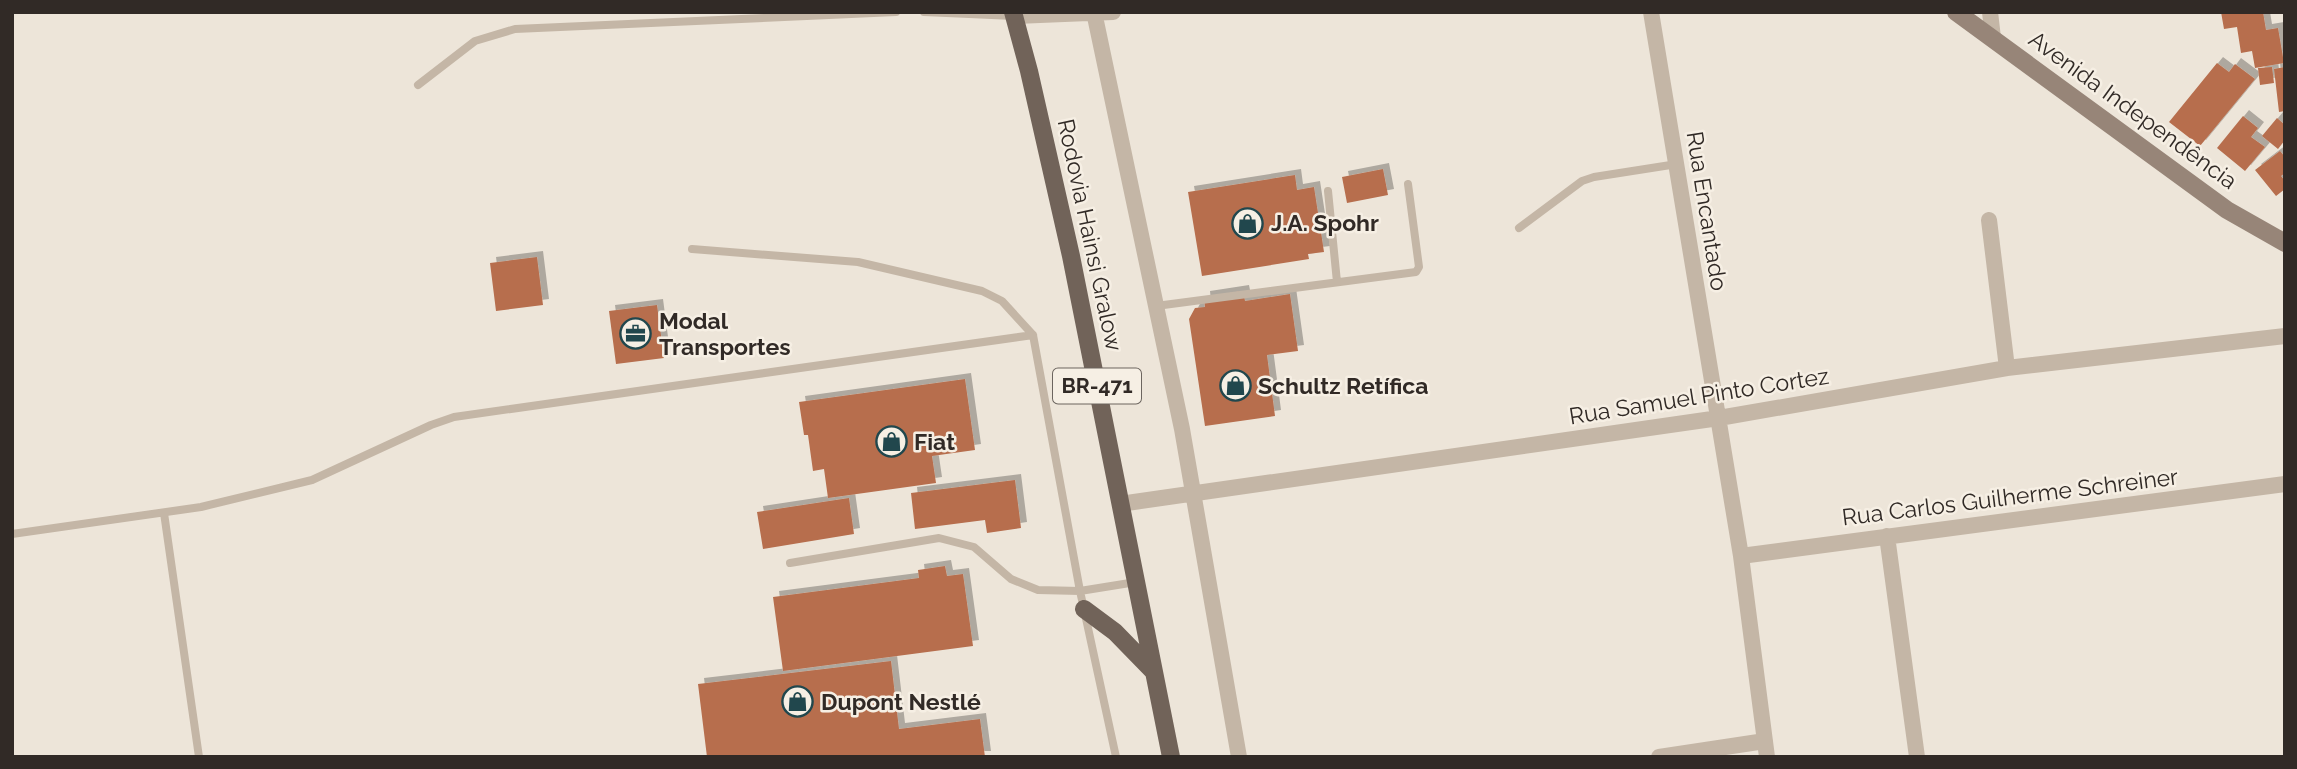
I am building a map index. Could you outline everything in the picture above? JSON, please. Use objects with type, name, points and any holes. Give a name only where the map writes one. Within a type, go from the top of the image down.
[{"type":"main road","name":"Avenida Independência","points":[[1956,12],[2227,210],[2285,243]]},
{"type":"main road","name":"Rodovia Hainsi Gralow","points":[[1014,14],[1053,172],[1171,757]]},
{"type":"main road","points":[[1082,600],[1153,671]]},
{"type":"street","points":[[1014,14],[1113,12]]},
{"type":"street","name":"Rua Encantado","points":[[1651,12],[1741,556],[1766,749]]},
{"type":"street","points":[[1990,12],[1993,38]]},
{"type":"street","points":[[1094,13],[1182,429],[1239,757]]},
{"type":"street","points":[[1989,220],[2007,368]]},
{"type":"street","name":"Rua Samuel Pinto Cortez","points":[[1120,504],[1719,418],[2007,368],[2285,336]]},
{"type":"street","name":"Rua Carlos Guilherme Schreiner","points":[[1741,556],[2285,484]]},
{"type":"street","points":[[1887,536],[1917,757]]},
{"type":"street","points":[[1659,757],[1766,749]]},
{"type":"lane","points":[[418,85],[475,41],[515,29],[897,12]]},
{"type":"lane","points":[[924,12],[1014,14]]},
{"type":"lane","points":[[1519,228],[1582,181],[1677,164]]},
{"type":"lane","points":[[1156,306],[1416,272],[1419,267],[1408,184]]},
{"type":"lane","points":[[1328,191],[1336,282]]},
{"type":"lane","points":[[692,250],[858,262],[982,291],[1002,301],[1033,335],[1082,600],[1116,757]]},
{"type":"lane","points":[[12,534],[201,507],[312,480],[454,417],[1033,335]]},
{"type":"lane","points":[[164,513],[199,757]]},
{"type":"lane","points":[[790,562],[939,538],[974,547],[1011,579],[1038,590],[1082,600],[1137,582]]},
{"type":"building","points":[[2221,12],[2263,12],[2266,30],[2278,28],[2284,63],[2255,68],[2252,51],[2241,53],[2237,27],[2224,29]]},
{"type":"building","points":[[2217,63],[2229,72],[2235,64],[2255,79],[2200,146],[2169,122]]},
{"type":"building","points":[[2272,67],[2274,83],[2260,85],[2258,68]]},
{"type":"building","points":[[2285,67],[2285,111],[2279,112],[2274,69]]},
{"type":"building","points":[[2243,116],[2258,128],[2251,137],[2265,147],[2245,171],[2217,148]]},
{"type":"building","points":[[2277,118],[2285,125],[2285,140],[2278,149],[2262,136]]},
{"type":"building","points":[[2280,151],[2285,157],[2285,173],[2281,176],[2285,181],[2285,189],[2276,196],[2255,170]]},
{"type":"building","points":[[1383,169],[1388,195],[1347,203],[1342,177]]},
{"type":"building","name":"J.A. Spohr","points":[[1295,175],[1297,190],[1314,187],[1324,252],[1308,254],[1309,259],[1202,276],[1188,192]]},
{"type":"building","points":[[537,257],[543,305],[496,311],[490,263]]},
{"type":"building","name":"Schultz Retífica","points":[[1243,291],[1245,301],[1290,294],[1298,351],[1267,355],[1275,416],[1205,426],[1189,319],[1195,308],[1205,307],[1204,297]]},
{"type":"building","name":"Modal Transportes","points":[[657,305],[664,358],[616,364],[609,311]]},
{"type":"building","name":"Fiat","points":[[965,379],[975,450],[932,456],[936,483],[828,498],[824,469],[813,471],[808,435],[804,435],[799,402]]},
{"type":"building","points":[[1015,480],[1021,528],[987,533],[985,520],[915,529],[911,493]]},
{"type":"building","points":[[849,498],[854,534],[763,549],[757,512]]},
{"type":"building","points":[[945,566],[947,576],[963,574],[973,646],[783,671],[773,597],[919,578],[918,570]]},
{"type":"building","name":"Dupont Nestlé","points":[[891,661],[899,729],[980,719],[985,757],[707,757],[698,684]]},
{"type":"place","name":"J.A. Spohr","points":[[1248,223]]},
{"type":"place","name":"Modal Transportes","points":[[636,334]]},
{"type":"place","name":"Schultz Retífica","points":[[1235,386]]},
{"type":"place","name":"Fiat","points":[[891,442]]},
{"type":"place","name":"Dupont Nestlé","points":[[798,702]]}]
